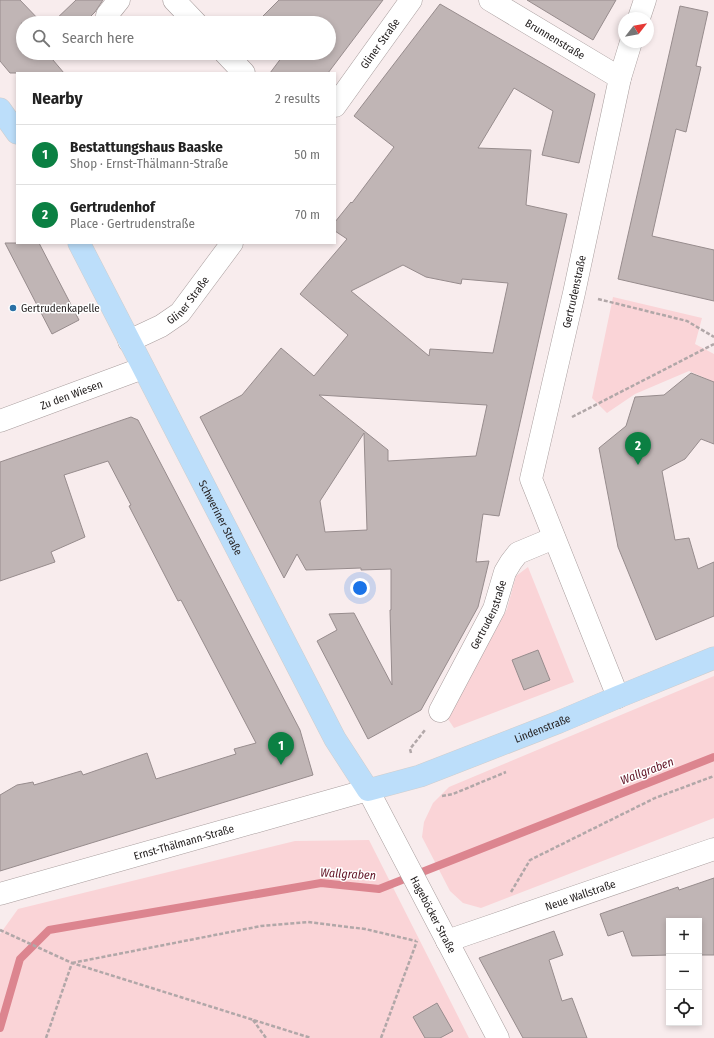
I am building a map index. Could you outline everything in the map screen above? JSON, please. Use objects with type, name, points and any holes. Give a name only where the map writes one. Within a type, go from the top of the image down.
[{"type":"main road","points":[[0,109],[16,132]]},
{"type":"main road","name":"Schweriner Straße","points":[[79,244],[335,739],[368,790]]},
{"type":"main road","name":"Lindenstraße","points":[[368,790],[420,776],[560,722],[714,658]]},
{"type":"street","points":[[174,0],[189,16]]},
{"type":"street","name":"Gliner Straße","points":[[336,105],[411,0]]},
{"type":"street","name":"Brunnenstraße","points":[[490,0],[620,78]]},
{"type":"street","points":[[641,12],[645,0]]},
{"type":"street","name":"Gertrudenstraße","points":[[618,697],[531,479],[574,293],[620,78],[630,48]]},
{"type":"street","points":[[232,60],[243,72]]},
{"type":"street","name":"Gliner Straße","points":[[130,341],[161,326],[180,313],[231,244]]},
{"type":"street","name":"Zu den Wiesen","points":[[0,421],[143,368]]},
{"type":"street","name":"Gertrudenstraße","points":[[440,711],[494,610],[505,572],[511,562],[518,553],[554,538]]},
{"type":"street","name":"Hageböcker Straße","points":[[368,790],[498,1038]]},
{"type":"street","name":"Ernst-Thälmann-Straße","points":[[0,894],[368,790]]},
{"type":"street","name":"Neue Wallstraße","points":[[447,941],[714,850]]},
{"type":"path","points":[[574,293],[687,321],[714,337]]},
{"type":"path","points":[[543,432],[714,344]]},
{"type":"path","points":[[510,893],[530,860],[655,798],[714,776]]},
{"type":"path","points":[[72,963],[261,926],[308,922],[365,929],[416,941],[447,941]]},
{"type":"path","points":[[1,931],[72,963],[310,1038]]},
{"type":"path","points":[[381,1038],[416,941]]},
{"type":"path","points":[[46,1038],[72,963]]},
{"type":"path","points":[[252,1020],[266,1038]]},
{"type":"shaded area","points":[[613,297],[702,318],[695,344],[714,354],[714,382],[689,371],[635,394],[607,413],[592,398]]},
{"type":"shaded area","points":[[528,567],[574,682],[454,728],[448,719],[507,609],[516,576]]},
{"type":"shaded area","points":[[714,676],[714,818],[481,908],[463,903],[450,891],[422,837],[424,822],[433,803],[449,787]]},
{"type":"shaded area","points":[[369,840],[469,1038],[0,1038],[0,934],[18,909],[295,841]]},
{"type":"building","points":[[0,0],[20,0],[35,16],[16,16],[16,60],[53,60],[63,72],[10,73],[0,61]]},
{"type":"building","points":[[76,0],[103,0],[91,16],[59,16]]},
{"type":"building","points":[[279,0],[383,0],[329,72],[271,72],[280,60],[336,60],[336,16],[263,16]]},
{"type":"building","points":[[527,0],[616,0],[593,40]]},
{"type":"building","points":[[440,4],[595,94],[579,163],[542,155],[553,111],[514,88],[478,148],[531,150],[526,205],[567,214],[499,516],[483,514],[476,562],[489,561],[478,607],[421,710],[368,739],[317,641],[337,630],[329,614],[354,613],[392,685],[390,610],[391,569],[361,570],[361,568],[306,570],[297,554],[284,578],[200,417],[242,395],[281,348],[314,376],[348,335],[300,294],[347,239],[336,232],[336,221],[351,202],[352,203],[394,147],[354,116]],"holes":[[[403,265],[426,277],[461,284],[462,279],[508,283],[493,353],[430,349],[429,356],[351,291]],[[319,395],[487,405],[476,456],[388,461],[388,450]],[[364,433],[367,530],[325,532],[320,501]]]},
{"type":"building","points":[[680,6],[708,12],[696,66],[701,67],[686,132],[676,129],[652,236],[714,250],[714,301],[618,279]]},
{"type":"building","points":[[5,243],[40,244],[79,320],[52,334]]},
{"type":"building","points":[[691,373],[714,382],[714,444],[701,439],[685,459],[662,471],[675,540],[689,538],[698,569],[714,562],[714,616],[656,640],[618,547],[599,448],[626,426],[635,397],[664,395]]},
{"type":"building","points":[[131,417],[138,420],[300,730],[313,775],[0,871],[0,795],[17,785],[33,782],[34,785],[81,771],[83,775],[147,753],[156,779],[236,754],[234,749],[256,743],[181,600],[178,601],[129,506],[131,505],[108,461],[64,475],[85,537],[51,552],[55,562],[0,581],[0,462]]},
{"type":"building","points":[[538,650],[550,680],[524,690],[512,660]]},
{"type":"building","points":[[714,878],[714,955],[702,955],[702,918],[666,918],[666,955],[632,956],[623,931],[608,936],[600,914],[678,887],[679,890]]},
{"type":"building","points":[[554,931],[563,955],[549,960],[562,1001],[572,998],[587,1038],[523,1038],[479,958]]},
{"type":"building","points":[[437,1003],[453,1031],[440,1038],[425,1038],[413,1017]]},
{"type":"waterway","name":"Wallgraben","points":[[0,1028],[20,959],[49,930],[321,883],[379,889],[714,757]]},
{"type":"place","name":"Gertrudenkapelle","points":[[13,308]]},
{"type":"place","name":"Gertrudenhof","points":[[638,465]]},
{"type":"place","name":"Bestattungshaus Baaske","points":[[281,765]]}]
